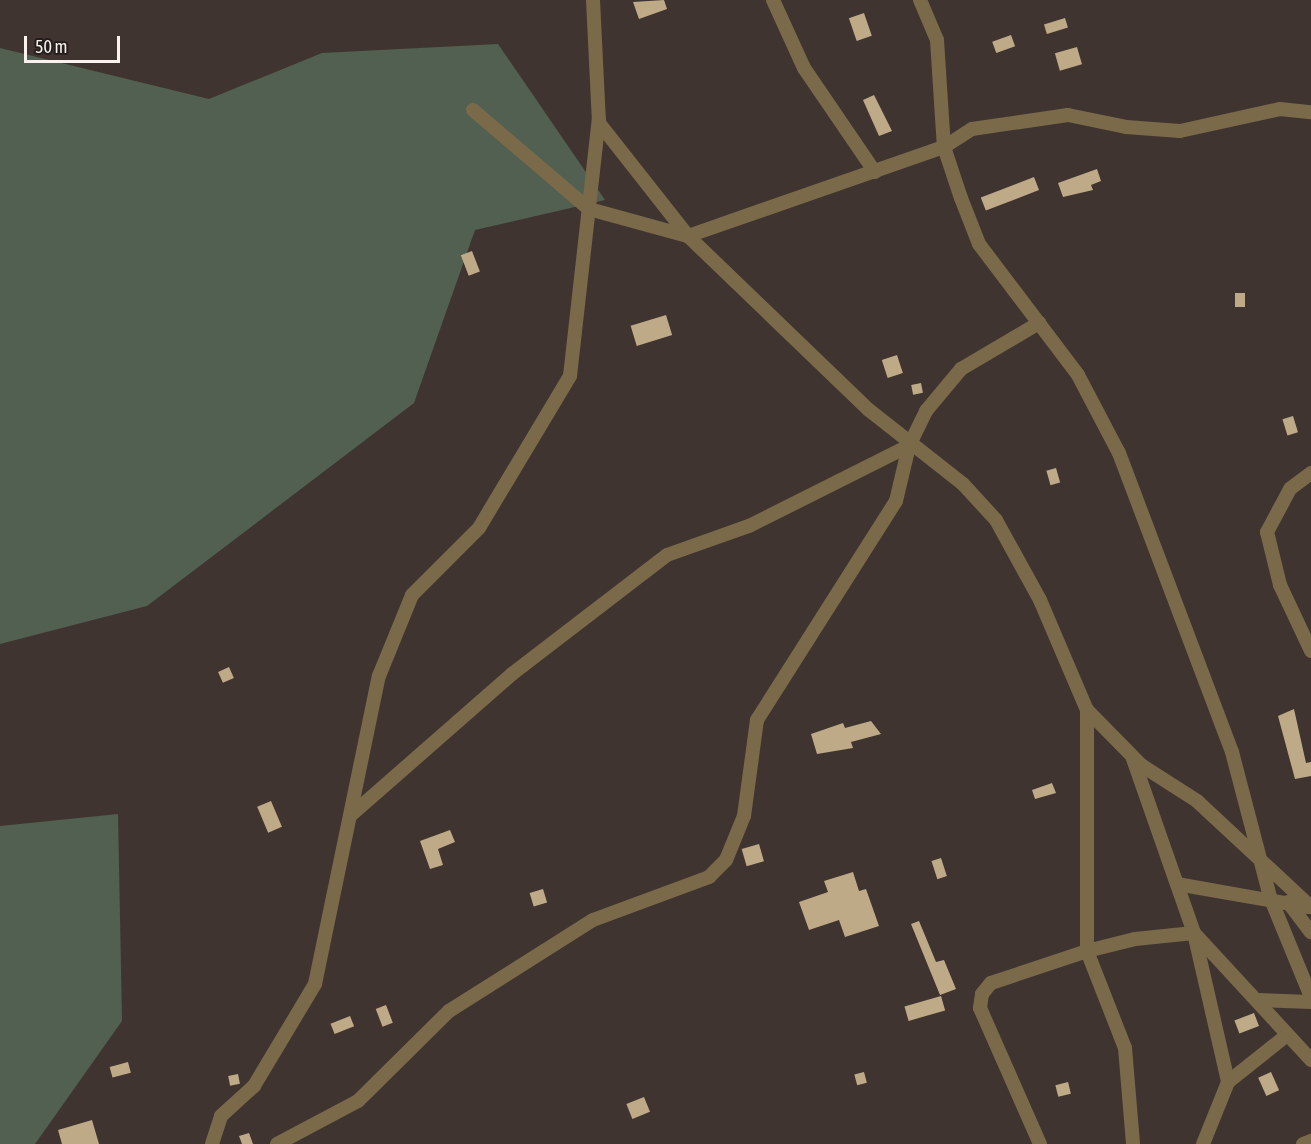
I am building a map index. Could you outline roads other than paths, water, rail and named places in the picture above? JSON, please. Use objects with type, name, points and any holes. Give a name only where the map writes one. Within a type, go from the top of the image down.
[{"type":"street","points":[[212,1144],[221,1116],[255,1086],[315,984],[379,676],[412,595],[479,528],[570,376],[599,117],[592,0]]},
{"type":"street","points":[[772,0],[804,68],[875,172]]},
{"type":"street","points":[[920,0],[937,40],[944,147],[979,244],[1078,375],[1123,464],[1232,752],[1265,869],[1270,897],[1311,1000],[1258,1000]]},
{"type":"street","points":[[473,110],[589,209],[688,236],[944,147],[972,129],[1068,115],[1157,132],[1280,109],[1311,112]]},
{"type":"street","points":[[599,117],[688,236],[909,446],[963,484],[996,520],[1040,600],[1087,710],[1132,756],[1197,801],[1265,869],[1311,908]]},
{"type":"street","points":[[277,1144],[358,1101],[449,1011],[583,926],[709,877],[726,861],[744,816],[757,720],[896,501],[909,446],[926,411],[961,369],[1039,323]]},
{"type":"street","points":[[351,816],[512,674],[668,555],[749,526],[909,446]]},
{"type":"street","points":[[1311,473],[1290,489],[1267,532],[1280,585],[1311,651]]},
{"type":"street","points":[[1087,710],[1087,951],[1125,1048],[1133,1144]]},
{"type":"street","points":[[1132,756],[1194,933],[1228,1082]]},
{"type":"street","points":[[1177,884],[1270,897],[1311,908]]},
{"type":"street","points":[[1288,902],[1311,932]]},
{"type":"street","points":[[1040,1144],[980,1008],[982,994],[992,983],[1087,951],[1135,939],[1194,933]]},
{"type":"street","points":[[1194,933],[1311,1060]]},
{"type":"street","points":[[1203,1144],[1228,1082],[1287,1035]]},
{"type":"street","points":[[1303,1144],[1311,1141]]}]
